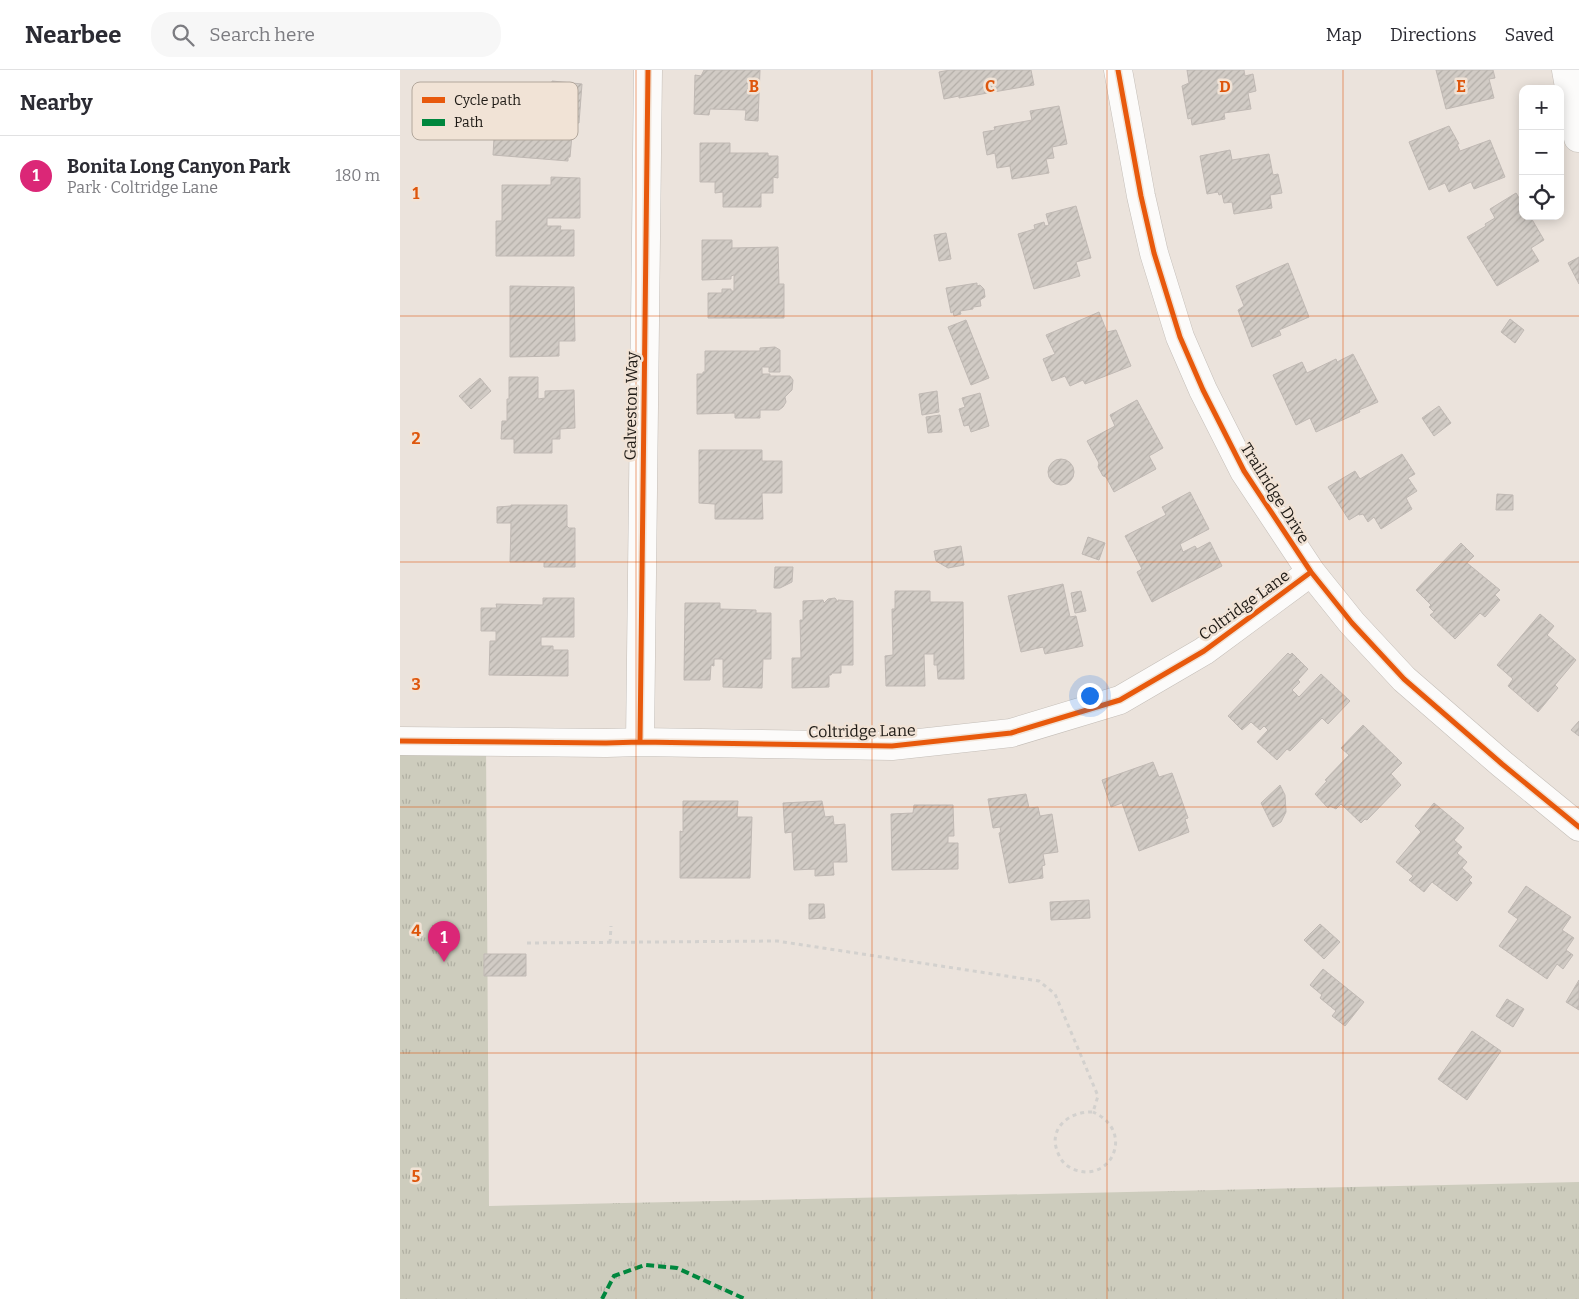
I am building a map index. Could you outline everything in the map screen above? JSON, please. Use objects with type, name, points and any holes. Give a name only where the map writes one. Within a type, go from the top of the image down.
[{"type":"street","name":"Galveston Way","points":[[640,742],[648,70]]},
{"type":"street","name":"Trailridge Drive","points":[[1118,70],[1141,196],[1154,253],[1180,337],[1203,390],[1244,471],[1311,572],[1352,623],[1404,679],[1502,764],[1579,827]]},
{"type":"street","points":[[1566,70],[1578,138]]},
{"type":"street","name":"Coltridge Lane","points":[[400,741],[892,746],[1011,733],[1120,700],[1204,651],[1311,572]]},
{"type":"path","points":[[610,943],[611,926]]},
{"type":"path","points":[[527,943],[777,941],[1039,982],[1055,994],[1098,1096],[1093,1112]]},
{"type":"path","points":[[1082,1112],[1093,1112],[1110,1124],[1115,1134],[1114,1154],[1108,1163],[1099,1170],[1079,1172],[1061,1160],[1055,1140],[1058,1130],[1064,1121],[1072,1115],[1082,1112]]},
{"type":"green space","points":[[400,741],[486,742],[489,1206],[1579,1182],[1579,1299],[400,1299]]},
{"type":"building","points":[[704,70],[760,70],[758,121],[745,120],[746,110],[710,109],[709,115],[694,114],[695,75],[701,76]]},
{"type":"building","points":[[950,70],[1031,70],[1034,85],[944,99],[939,72]]},
{"type":"building","points":[[1187,70],[1244,70],[1245,76],[1253,74],[1256,91],[1248,93],[1251,109],[1224,113],[1225,119],[1192,125],[1191,118],[1188,119],[1182,86],[1189,83]]},
{"type":"building","points":[[1436,70],[1493,70],[1495,78],[1489,79],[1494,98],[1446,109]]},
{"type":"building","points":[[578,84],[582,84],[578,123]]},
{"type":"building","points":[[1059,106],[1067,144],[1052,147],[1054,158],[1046,159],[1049,173],[1012,179],[1010,166],[997,168],[995,153],[987,155],[983,132],[995,130],[994,127],[1032,120],[1030,111]]},
{"type":"building","points":[[1449,126],[1459,144],[1457,144],[1460,151],[1490,140],[1505,177],[1474,189],[1471,182],[1449,192],[1445,183],[1429,190],[1409,142]]},
{"type":"building","points":[[494,140],[572,140],[568,161],[493,155]]},
{"type":"building","points":[[700,143],[730,143],[730,153],[768,153],[768,156],[778,156],[778,178],[773,177],[773,193],[761,193],[761,207],[723,207],[723,192],[715,193],[715,182],[700,182]]},
{"type":"building","points":[[1230,150],[1232,160],[1269,154],[1273,175],[1278,174],[1282,193],[1270,195],[1272,208],[1234,214],[1232,202],[1224,203],[1222,194],[1219,195],[1218,192],[1207,194],[1200,156]]},
{"type":"building","points":[[551,177],[580,178],[580,218],[547,218],[547,226],[561,226],[560,230],[574,230],[574,256],[496,256],[496,221],[502,221],[502,185],[551,185]]},
{"type":"building","points":[[1516,193],[1519,198],[1519,220],[1532,220],[1544,240],[1531,248],[1539,261],[1497,286],[1467,237],[1486,226],[1485,224],[1495,218],[1490,209]]},
{"type":"building","points":[[1076,206],[1091,258],[1076,262],[1080,276],[1034,289],[1018,234],[1035,229],[1034,225],[1044,222],[1045,226],[1049,225],[1046,214]]},
{"type":"building","points":[[946,233],[951,259],[939,261],[934,235]]},
{"type":"building","points":[[702,240],[732,240],[732,248],[778,247],[779,284],[784,284],[784,318],[708,318],[708,293],[722,293],[722,289],[734,291],[734,275],[731,276],[731,279],[702,280]]},
{"type":"building","points":[[1579,257],[1579,284],[1568,263]]},
{"type":"building","points":[[1288,263],[1309,317],[1279,330],[1281,335],[1252,347],[1238,310],[1244,306],[1236,286]]},
{"type":"building","points":[[977,283],[977,286],[980,285],[984,289],[985,297],[980,300],[981,306],[960,311],[961,314],[954,316],[953,312],[951,313],[946,288]]},
{"type":"building","points":[[510,286],[574,287],[575,341],[559,341],[559,356],[510,357]]},
{"type":"building","points":[[1099,312],[1107,332],[1116,330],[1131,366],[1085,384],[1083,380],[1070,386],[1065,376],[1052,381],[1043,359],[1055,354],[1046,335]]},
{"type":"building","points":[[1510,319],[1524,330],[1515,343],[1501,332]]},
{"type":"building","points":[[966,320],[989,378],[971,385],[948,327]]},
{"type":"building","points":[[775,347],[780,350],[780,372],[769,372],[769,367],[762,367],[762,374],[790,376],[793,380],[792,390],[785,397],[786,402],[783,407],[779,410],[760,410],[760,418],[735,418],[735,413],[697,414],[697,374],[705,372],[705,351],[760,351],[760,348]]},
{"type":"building","points":[[1353,354],[1378,402],[1316,432],[1310,418],[1296,425],[1273,375],[1302,362],[1307,373],[1336,359],[1337,362]]},
{"type":"building","points":[[509,377],[538,377],[538,399],[545,398],[545,391],[574,390],[575,428],[560,429],[560,439],[552,439],[552,453],[514,453],[514,439],[501,439],[502,421],[507,421]]},
{"type":"building","points":[[480,378],[491,391],[471,409],[459,396]]},
{"type":"building","points":[[937,391],[939,412],[922,415],[919,394]]},
{"type":"building","points":[[980,393],[989,426],[971,432],[969,425],[964,426],[959,409],[965,407],[962,398]]},
{"type":"building","points":[[1137,400],[1163,448],[1149,456],[1156,469],[1114,492],[1098,467],[1099,463],[1087,441],[1115,426],[1110,415]]},
{"type":"building","points":[[1439,406],[1451,423],[1434,436],[1422,418]]},
{"type":"building","points":[[940,415],[942,432],[928,433],[926,417]]},
{"type":"building","points":[[699,450],[762,450],[762,461],[782,461],[782,493],[762,493],[763,519],[715,519],[715,504],[699,503]]},
{"type":"building","points":[[1402,454],[1415,474],[1408,478],[1417,491],[1406,498],[1412,509],[1381,529],[1374,517],[1368,522],[1363,514],[1359,514],[1349,520],[1328,487],[1355,471],[1360,479]]},
{"type":"building","points":[[1061,459],[1070,463],[1074,472],[1070,481],[1061,485],[1052,481],[1048,472],[1052,463]]},
{"type":"building","points":[[1190,492],[1209,529],[1180,544],[1183,552],[1195,546],[1197,549],[1210,542],[1222,566],[1152,602],[1137,572],[1142,569],[1125,536],[1166,515],[1162,507]]},
{"type":"building","points":[[1497,494],[1513,495],[1513,510],[1496,510]]},
{"type":"building","points":[[511,505],[567,505],[567,526],[575,528],[575,567],[544,567],[544,562],[510,562],[511,523],[497,523],[497,507]]},
{"type":"building","points":[[1088,537],[1105,543],[1099,560],[1082,554]]},
{"type":"building","points":[[1461,543],[1474,556],[1467,563],[1500,590],[1495,595],[1500,600],[1485,617],[1480,613],[1455,639],[1430,615],[1434,612],[1429,607],[1431,605],[1416,590]]},
{"type":"building","points":[[961,546],[964,565],[948,568],[936,561],[934,551]]},
{"type":"building","points":[[775,567],[793,567],[792,582],[780,588],[774,588]]},
{"type":"building","points":[[1063,584],[1070,617],[1076,616],[1083,646],[1045,654],[1043,647],[1021,652],[1008,596]]},
{"type":"building","points":[[895,591],[930,591],[930,602],[963,602],[964,679],[938,679],[937,665],[934,665],[934,654],[924,654],[925,686],[886,686],[885,656],[893,655],[892,609],[895,609]]},
{"type":"building","points":[[1081,591],[1086,611],[1075,613],[1071,593]]},
{"type":"building","points":[[543,598],[574,598],[574,637],[541,637],[541,646],[553,646],[553,650],[568,650],[568,676],[489,675],[490,641],[496,641],[496,631],[481,631],[481,608],[497,608],[496,604],[543,605]]},
{"type":"building","points":[[835,598],[838,602],[838,600],[853,601],[853,665],[841,665],[841,673],[829,675],[829,687],[792,688],[792,658],[801,658],[800,620],[803,620],[803,601],[823,600],[824,603],[828,599]]},
{"type":"building","points":[[685,603],[720,603],[720,609],[756,610],[756,613],[771,613],[771,659],[763,659],[762,688],[723,687],[723,659],[714,659],[714,666],[711,665],[710,680],[684,680]]},
{"type":"building","points":[[1540,614],[1554,626],[1547,635],[1576,660],[1555,685],[1558,688],[1538,712],[1508,686],[1513,679],[1497,665]]},
{"type":"building","points":[[1288,653],[1290,655],[1292,653],[1308,669],[1298,680],[1300,682],[1292,690],[1299,697],[1321,674],[1350,701],[1328,724],[1322,718],[1290,751],[1287,749],[1277,760],[1257,742],[1268,730],[1264,726],[1260,730],[1251,722],[1242,730],[1228,716]]},
{"type":"building","points":[[1579,721],[1579,736],[1571,730]]},
{"type":"building","points":[[1363,725],[1402,763],[1391,774],[1401,785],[1367,820],[1365,819],[1361,823],[1341,804],[1336,809],[1330,806],[1328,808],[1315,794],[1327,781],[1325,780],[1349,755],[1341,748]]},
{"type":"building","points":[[1153,762],[1159,777],[1172,773],[1188,818],[1185,819],[1189,832],[1139,851],[1122,803],[1111,807],[1102,780]]},
{"type":"building","points":[[1280,785],[1285,795],[1286,812],[1281,822],[1273,827],[1261,803]]},
{"type":"building","points":[[1026,794],[1029,808],[1038,807],[1040,816],[1052,814],[1058,852],[1043,854],[1045,865],[1042,866],[1043,878],[1009,883],[999,833],[1001,832],[1000,827],[993,828],[988,799]]},
{"type":"building","points":[[683,801],[738,801],[737,817],[752,817],[750,878],[680,878],[680,831],[683,832]]},
{"type":"building","points":[[822,801],[825,817],[833,816],[834,825],[845,824],[847,862],[833,862],[834,875],[815,876],[815,869],[794,870],[792,832],[785,833],[783,803]]},
{"type":"building","points":[[1434,803],[1464,828],[1454,840],[1462,847],[1457,853],[1467,862],[1462,868],[1472,877],[1469,880],[1472,883],[1457,901],[1432,882],[1424,892],[1409,880],[1413,876],[1396,862],[1421,832],[1415,826]]},
{"type":"building","points":[[914,805],[953,805],[954,836],[948,836],[948,843],[958,843],[958,869],[892,870],[891,814],[913,813]]},
{"type":"building","points":[[1526,886],[1571,917],[1562,930],[1574,938],[1566,950],[1573,955],[1563,969],[1557,964],[1547,979],[1499,946],[1518,919],[1508,912]]},
{"type":"building","points":[[1089,900],[1090,918],[1051,920],[1050,902]]},
{"type":"building","points":[[809,904],[824,904],[825,918],[809,919]]},
{"type":"building","points":[[1320,924],[1340,942],[1324,959],[1304,940]]},
{"type":"building","points":[[484,954],[526,954],[526,976],[484,976]]},
{"type":"building","points":[[1323,969],[1364,1002],[1345,1026],[1332,1016],[1336,1011],[1320,998],[1322,995],[1310,985]]},
{"type":"building","points":[[1579,980],[1579,1010],[1566,1002]]},
{"type":"building","points":[[1507,999],[1524,1009],[1513,1027],[1496,1016]]},
{"type":"building","points":[[1472,1031],[1501,1051],[1467,1100],[1438,1079]]},
{"type":"marked path","points":[[602,1299],[614,1276],[645,1265],[677,1268],[745,1299]]},
{"type":"cycle path","points":[[640,742],[648,70]]},
{"type":"cycle path","points":[[1118,70],[1141,196],[1154,253],[1180,337],[1203,390],[1244,471],[1311,572],[1352,623],[1404,679],[1502,764],[1579,827]]},
{"type":"cycle path","points":[[400,741],[892,746],[1011,733],[1120,700],[1204,651],[1311,572]]},
{"type":"place","name":"Bonita Long Canyon Park","points":[[444,962]]}]
